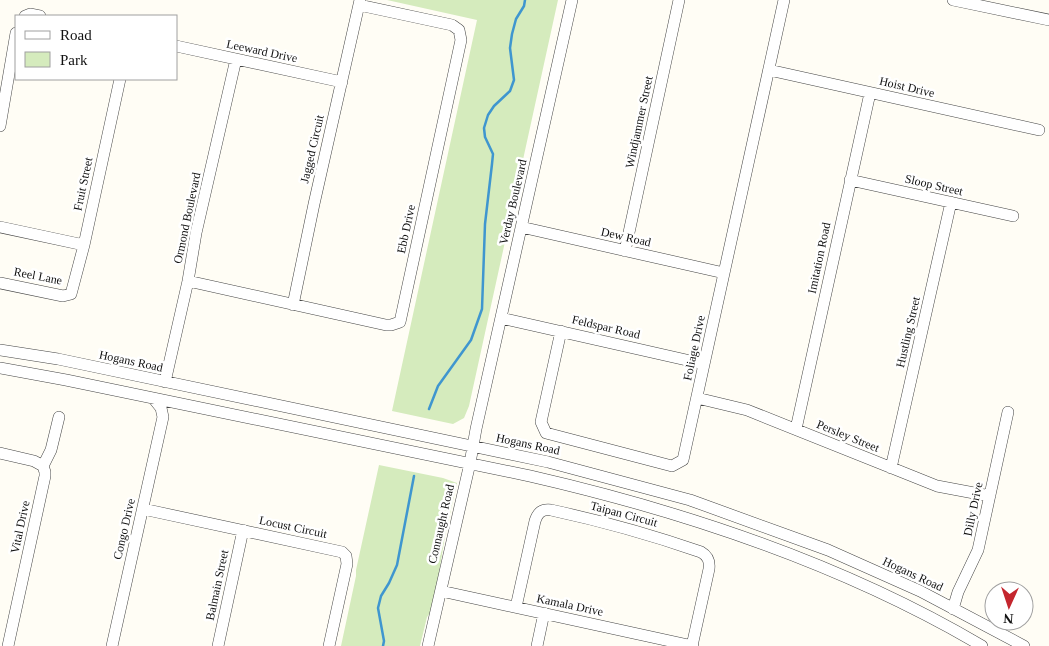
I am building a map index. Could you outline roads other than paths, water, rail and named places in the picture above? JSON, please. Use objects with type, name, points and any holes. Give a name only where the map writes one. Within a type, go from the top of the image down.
[{"type":"street","name":"Verday Boulevard","points":[[481,409],[572,0]]},
{"type":"street","name":"Windjammer Street","points":[[625,250],[678,0]]},
{"type":"street","name":"Foliage Drive","points":[[561,331],[541,422],[546,433],[672,466],[683,460],[784,0]]},
{"type":"street","points":[[953,0],[1049,20]]},
{"type":"street","name":"Jagged Circuit","points":[[293,305],[360,2]]},
{"type":"street","name":"Ebb Drive","points":[[188,281],[386,325],[400,322],[461,40],[460,30],[452,25],[360,2]]},
{"type":"street","points":[[0,126],[15,39]]},
{"type":"street","name":"Leeward Drive","points":[[178,46],[342,82]]},
{"type":"street","name":"Ormond Boulevard","points":[[165,382],[188,281],[196,233],[236,59]]},
{"type":"street","name":"Hoist Drive","points":[[769,70],[1039,130]]},
{"type":"street","name":"Fruit Street","points":[[71,294],[84,245],[120,80]]},
{"type":"street","name":"Imitation Road","points":[[796,429],[870,93]]},
{"type":"street","name":"Sloop Street","points":[[850,180],[1013,216]]},
{"type":"street","name":"Hustling Street","points":[[892,468],[951,202]]},
{"type":"street","points":[[0,227],[84,245]]},
{"type":"street","name":"Dew Road","points":[[521,227],[724,273]]},
{"type":"street","name":"Reel Lane","points":[[0,283],[64,296],[71,294]]},
{"type":"street","name":"Feldspar Road","points":[[501,318],[704,364]]},
{"type":"street","name":"Hogans Road","points":[[0,350],[58,359],[548,462],[690,500],[828,550],[953,608],[1024,646]]},
{"type":"street","points":[[3,370],[66,380],[470,463],[615,497],[745,537],[826,569],[958,631],[966,642],[982,646]]},
{"type":"street","points":[[153,398],[161,408],[163,417],[171,410],[184,404]]},
{"type":"street","name":"Persley Street","points":[[697,398],[747,410],[937,486],[990,496]]},
{"type":"street","name":"Connaught Road","points":[[428,646],[481,409]]},
{"type":"street","name":"Dilly Drive","points":[[953,608],[958,592],[978,550],[1008,412]]},
{"type":"street","name":"Vital Drive","points":[[8,646],[45,476],[43,466],[51,450],[59,417]]},
{"type":"street","name":"Congo Drive","points":[[112,646],[163,417]]},
{"type":"street","points":[[0,453],[34,461],[43,466]]},
{"type":"street","name":"Locust Circuit","points":[[143,509],[342,552],[346,556],[346,564],[329,646]]},
{"type":"street","name":"Taipan Circuit","points":[[516,607],[534,521],[540,511],[547,509],[659,538],[706,555],[709,561],[709,569],[692,646]]},
{"type":"street","name":"Balmain Street","points":[[218,646],[243,530]]},
{"type":"street","name":"Kamala Drive","points":[[440,591],[544,613],[643,640],[692,646]]},
{"type":"street","points":[[537,646],[544,613]]},
{"type":"waterway","points":[[429,409],[438,386],[471,340],[482,309],[485,224],[493,154],[485,137],[484,128],[488,115],[494,106],[510,91],[514,80],[510,48],[516,19],[524,6],[525,0]]},
{"type":"waterway","points":[[383,646],[384,641],[378,608],[381,596],[397,565],[414,476]]}]
